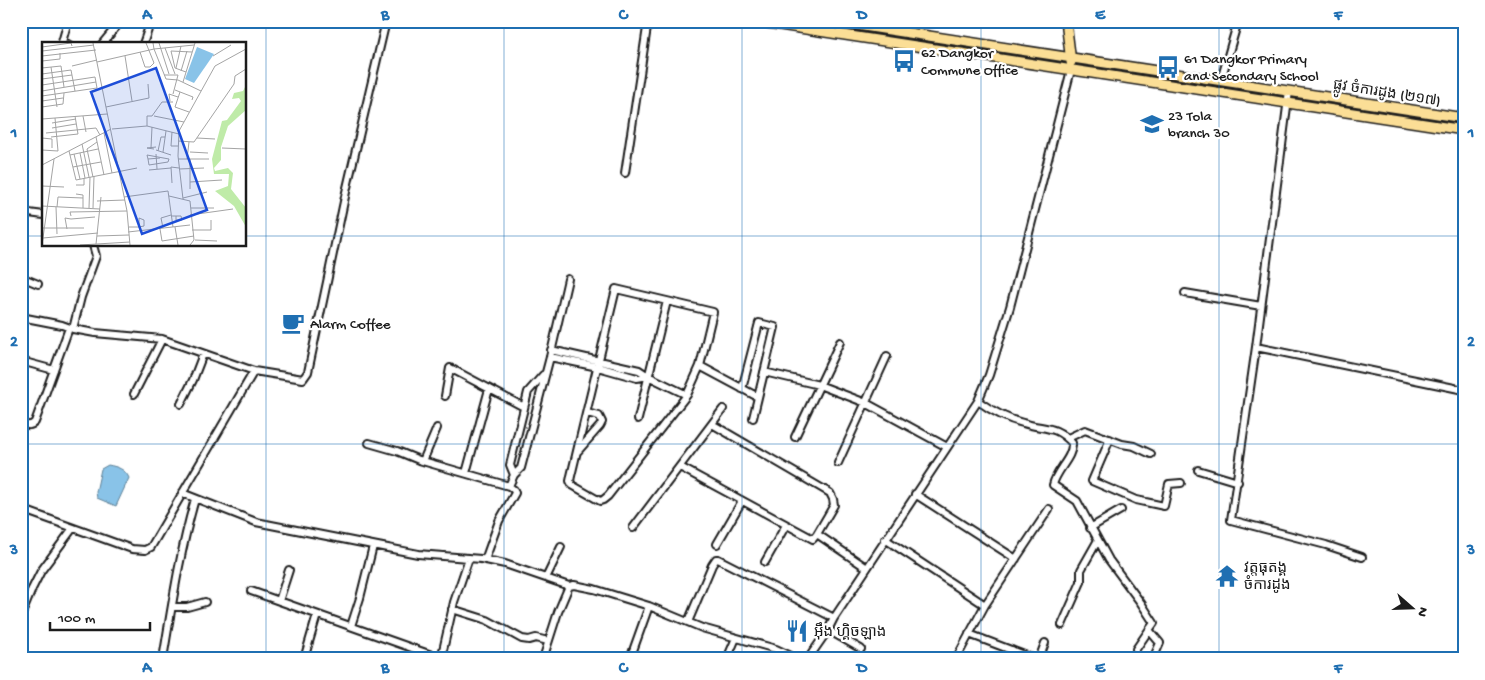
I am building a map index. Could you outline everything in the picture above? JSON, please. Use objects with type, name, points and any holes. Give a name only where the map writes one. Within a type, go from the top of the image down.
[{"type":"main road","name":"ផ្លូវ ចំការដូង (២១៧)","points":[[754,21],[1464,130]]},
{"type":"main road","name":"ផ្លូវ ចំការដូង (២១៧)","points":[[831,21],[1464,118]]},
{"type":"main road","points":[[1066,21],[1071,70]]},
{"type":"street","points":[[62,42],[68,21]]},
{"type":"street","points":[[104,42],[121,21]]},
{"type":"street","points":[[144,42],[151,21]]},
{"type":"street","points":[[21,316],[95,333],[162,339],[254,371],[302,379],[308,372],[346,192],[386,21]]},
{"type":"street","points":[[624,173],[648,21]]},
{"type":"street","points":[[1221,80],[1238,21]]},
{"type":"street","points":[[808,659],[885,539],[978,401],[989,375],[1010,307],[1071,70]]},
{"type":"street","points":[[1289,91],[1238,482],[1231,520],[1326,545],[1362,557]]},
{"type":"street","points":[[21,212],[42,215]]},
{"type":"street","points":[[21,423],[28,426],[34,422],[71,329],[96,256],[93,246]]},
{"type":"street","points":[[21,277],[38,284]]},
{"type":"street","points":[[509,486],[514,475],[521,468],[568,279]]},
{"type":"street","points":[[616,289],[668,301],[713,312],[700,366],[688,395],[614,489],[604,500],[599,500],[571,484],[570,480],[616,289]]},
{"type":"street","points":[[1184,292],[1261,306]]},
{"type":"street","points":[[638,419],[668,301]]},
{"type":"street","points":[[742,389],[759,323],[775,326],[753,418]]},
{"type":"street","points":[[134,394],[162,339]]},
{"type":"street","points":[[795,437],[840,342]]},
{"type":"street","points":[[1256,347],[1464,390]]},
{"type":"street","points":[[550,353],[599,364],[638,370],[688,395]]},
{"type":"street","points":[[181,404],[203,354]]},
{"type":"street","points":[[838,463],[887,356]]},
{"type":"street","points":[[21,361],[54,370]]},
{"type":"street","points":[[700,366],[758,397]]},
{"type":"street","points":[[444,396],[450,368],[524,407]]},
{"type":"street","points":[[21,509],[132,549],[145,550],[151,547],[254,371]]},
{"type":"street","points":[[764,372],[819,385],[866,403],[948,447]]},
{"type":"street","points":[[514,475],[510,465],[528,392],[544,374]]},
{"type":"street","points":[[466,473],[489,389]]},
{"type":"street","points":[[978,401],[1008,419],[1051,428],[1068,438],[1072,443],[1073,446],[1054,479],[1053,485],[1077,501],[1109,560],[1154,623],[1136,649]]},
{"type":"street","points":[[633,528],[723,409]]},
{"type":"street","points":[[577,452],[602,422],[599,416],[587,413]]},
{"type":"street","points":[[680,467],[812,539],[817,534],[834,505],[830,493],[712,424]]},
{"type":"street","points":[[423,461],[437,428]]},
{"type":"street","points":[[1068,438],[1085,430],[1134,446],[1151,454]]},
{"type":"street","points":[[1110,439],[1092,481],[1136,500],[1164,506],[1169,484],[1181,483]]},
{"type":"street","points":[[369,444],[509,486],[514,490],[515,493],[499,521],[485,560]]},
{"type":"street","points":[[1198,470],[1238,482]]},
{"type":"street","points":[[182,493],[256,522],[418,554],[469,558],[505,564],[569,586],[574,585],[594,589],[649,606],[688,622],[776,650],[793,659]]},
{"type":"street","points":[[915,494],[1016,559]]},
{"type":"street","points":[[163,659],[178,565],[196,499]]},
{"type":"street","points":[[717,544],[742,501]]},
{"type":"street","points":[[956,659],[985,606],[1049,509]]},
{"type":"street","points":[[1090,528],[1121,510]]},
{"type":"street","points":[[765,562],[786,525]]},
{"type":"street","points":[[21,616],[41,571],[73,528]]},
{"type":"street","points":[[817,534],[867,568]]},
{"type":"street","points":[[885,539],[985,606]]},
{"type":"street","points":[[1062,625],[1081,582],[1081,570],[1098,540]]},
{"type":"street","points":[[351,626],[373,546]]},
{"type":"street","points":[[546,578],[561,547]]},
{"type":"street","points":[[252,591],[441,659],[452,609],[469,558]]},
{"type":"street","points":[[688,622],[712,564],[716,559],[834,618]]},
{"type":"street","points":[[279,601],[289,570]]},
{"type":"street","points":[[543,659],[558,612],[569,586]]},
{"type":"street","points":[[172,607],[187,607],[205,602]]},
{"type":"street","points":[[630,659],[649,606]]},
{"type":"street","points":[[452,609],[487,620],[522,639],[530,640],[536,638],[548,642]]},
{"type":"street","points":[[304,659],[317,615]]},
{"type":"street","points":[[828,630],[861,649]]},
{"type":"street","points":[[1149,630],[1160,643],[1152,659]]},
{"type":"street","points":[[969,634],[1035,659]]},
{"type":"street","points":[[727,659],[736,638]]},
{"type":"street","points":[[1039,659],[1045,643]]},
{"type":"street","points":[[1008,659],[1012,650]]},
{"type":"water","points":[[108,465],[121,469],[129,478],[116,506],[97,498],[96,492],[101,469]]},
{"type":"place","name":"62 Dangkor Commune Office","points":[[904,61]]},
{"type":"place","name":"61 Dangkor Primary and Secondary School","points":[[1168,67]]},
{"type":"place","name":"23 Tola branch 30","points":[[1152,124]]},
{"type":"place","name":"Alarm Coffee","points":[[293,323]]},
{"type":"place","name":"វត្តធុតង្គ ចំការដូង","points":[[1227,576]]},
{"type":"place","name":"អ៊ឹង ហ្គិចឡាង","points":[[797,631]]}]
